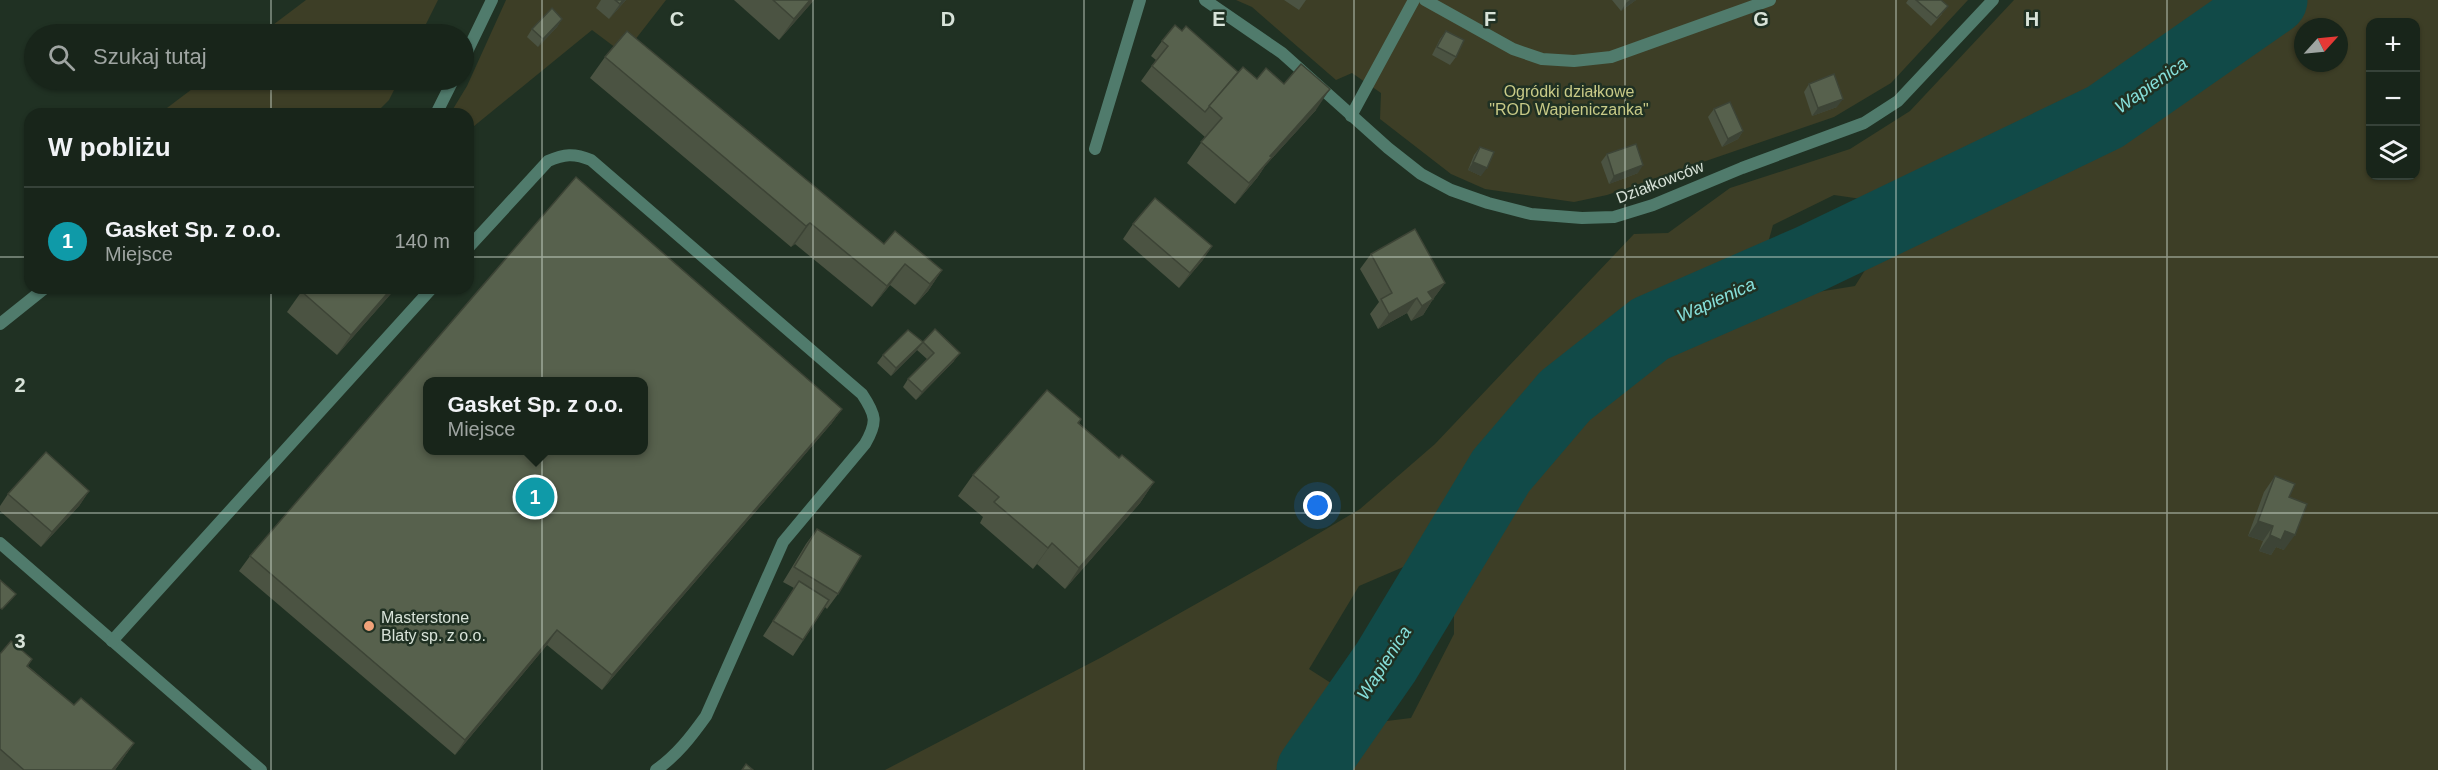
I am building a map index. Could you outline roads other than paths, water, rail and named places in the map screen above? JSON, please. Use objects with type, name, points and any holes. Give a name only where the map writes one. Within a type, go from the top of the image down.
[{"type":"street","points":[[474,37],[492,0]]},
{"type":"street","points":[[1095,149],[1140,0]]},
{"type":"street","name":"Działkowców","points":[[1205,0],[1282,53],[1421,174],[1451,190],[1488,203],[1531,214],[1582,218],[1614,217],[1653,205],[1742,168],[1864,123],[1898,101],[1993,0]]},
{"type":"street","points":[[1352,116],[1414,0]]},
{"type":"street","points":[[1425,0],[1513,49],[1542,59],[1574,61],[1611,57],[1770,0]]},
{"type":"street","points":[[439,108],[448,90]]},
{"type":"street","points":[[474,241],[548,161],[560,155],[575,154],[591,160],[862,394],[872,409],[875,428],[865,444],[783,542],[706,716],[671,759],[656,770]]},
{"type":"street","points":[[0,324],[38,294]]},
{"type":"street","points":[[112,640],[427,294]]},
{"type":"street","points":[[0,543],[261,770]]},
{"type":"waterway","name":"Wapienica","points":[[1311,770],[1386,662],[1501,471],[1565,396],[1650,329],[1810,259],[2105,117],[2273,0]]},
{"type":"place","name":"Gasket Sp. z o.o.","points":[[535,497]]},
{"type":"place","name":"Masterstone Blaty sp. z o.o.","points":[[369,626]]},
{"type":"park label","name":"Ogródki działkowe \"ROD Wapieniczanka\"","points":[[1569,100]]}]
